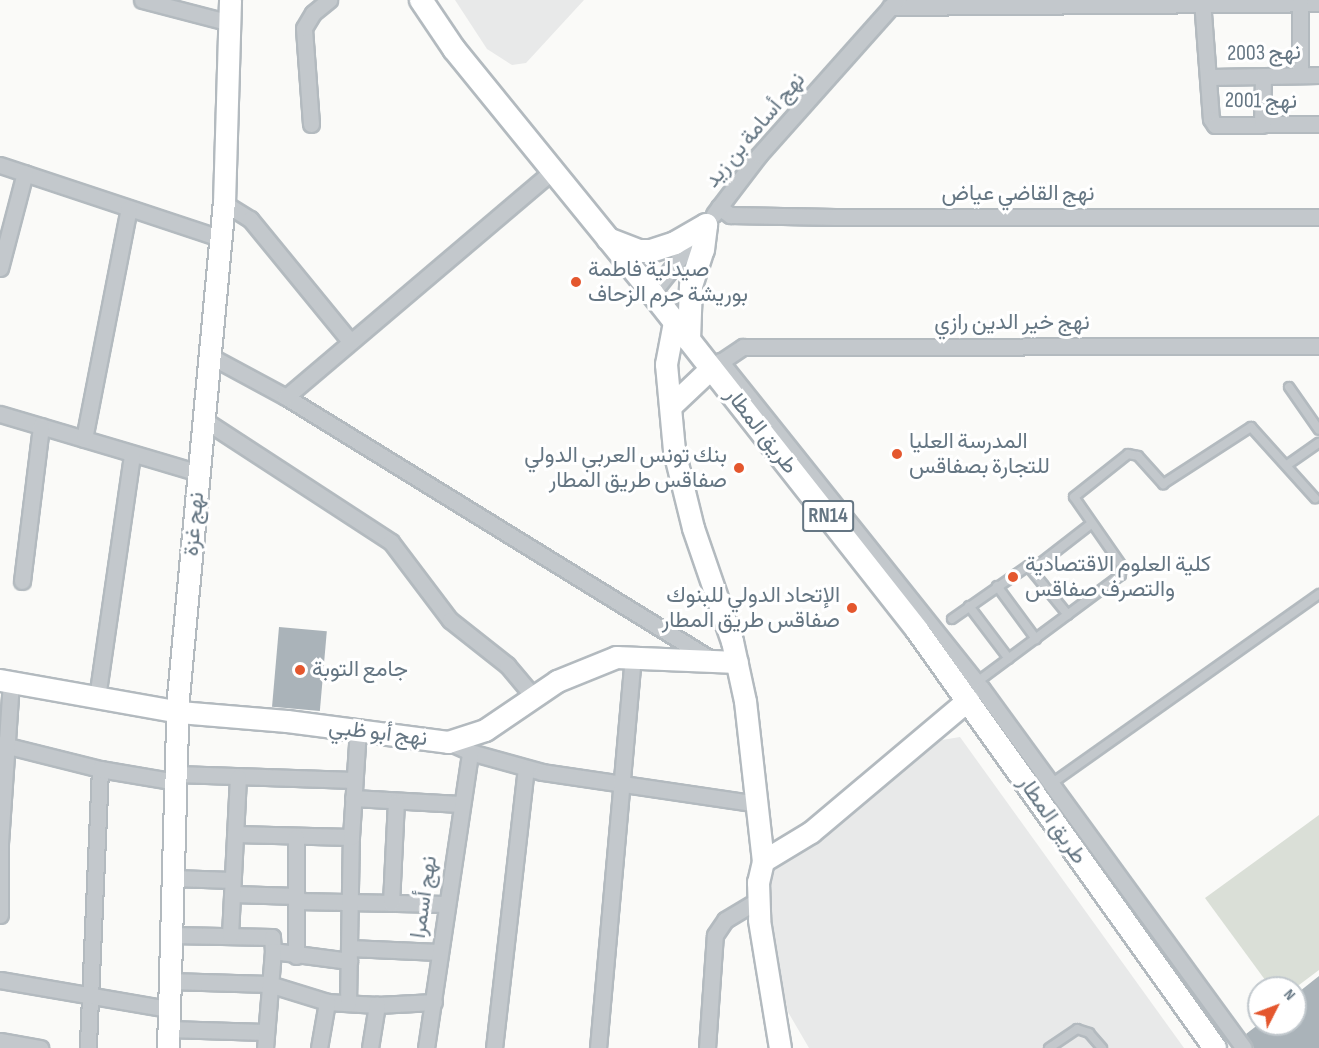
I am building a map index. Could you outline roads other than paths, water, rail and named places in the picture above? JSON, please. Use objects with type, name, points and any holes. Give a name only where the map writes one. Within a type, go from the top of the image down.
[{"type":"main road","name":"طريق المطار","points":[[421,0],[454,50],[550,172],[652,293],[688,340],[716,364],[976,690],[1215,1048]]},
{"type":"main road","points":[[606,238],[640,251],[651,251],[675,243],[706,225]]},
{"type":"main road","points":[[688,340],[691,286],[703,250],[706,225]]},
{"type":"street","points":[[142,0],[230,23]]},
{"type":"street","name":"نهج غزة","points":[[168,1029],[176,778],[199,473],[224,203],[230,0]]},
{"type":"street","points":[[311,124],[304,28],[313,13],[329,0]]},
{"type":"street","points":[[1202,2],[1211,77]]},
{"type":"street","points":[[893,4],[1318,2]]},
{"type":"street","points":[[1300,3],[1300,75]]},
{"type":"street","name":"نهج أسامة بن زيد","points":[[652,293],[759,155],[893,4]]},
{"type":"street","name":"نهج 2003","points":[[1211,77],[1319,75]]},
{"type":"street","points":[[1262,125],[1263,76]]},
{"type":"street","name":"نهج 2001","points":[[1211,77],[1211,119],[1215,125],[1319,124]]},
{"type":"street","points":[[0,165],[220,238]]},
{"type":"street","points":[[286,397],[349,340],[550,172]]},
{"type":"street","points":[[0,268],[25,173]]},
{"type":"street","points":[[224,203],[250,219],[349,340]]},
{"type":"street","name":"نهج القاضي عياض","points":[[719,207],[730,215],[823,217],[1319,216]]},
{"type":"street","points":[[84,439],[129,208]]},
{"type":"street","points":[[674,322],[666,364],[672,405],[674,452],[693,528],[721,603],[737,662],[759,804],[763,861],[758,900],[780,1048]]},
{"type":"street","name":"نهج خير الدين رازي","points":[[716,364],[743,347],[1319,346]]},
{"type":"street","points":[[210,356],[286,397],[714,662]]},
{"type":"street","points":[[672,405],[716,364]]},
{"type":"street","points":[[0,414],[199,473]]},
{"type":"street","points":[[204,420],[391,542],[450,620],[507,665],[533,696]]},
{"type":"street","points":[[22,581],[41,426]]},
{"type":"street","points":[[97,698],[132,454]]},
{"type":"street","name":"نهج أبو ظبي","points":[[6,681],[180,712],[358,730],[448,742],[485,730],[533,696],[588,665],[616,657],[737,662]]},
{"type":"street","points":[[598,1048],[633,657]]},
{"type":"street","points":[[0,915],[0,843],[6,681]]},
{"type":"street","points":[[763,861],[818,826],[976,690],[1050,785],[1244,1048]]},
{"type":"street","points":[[348,1003],[351,837],[358,730]]},
{"type":"street","points":[[448,742],[470,752],[526,769],[759,804]]},
{"type":"street","points":[[3,744],[100,769],[176,778],[354,780]]},
{"type":"street","name":"نهج أسمرا","points":[[426,1048],[460,804],[470,752]]},
{"type":"street","points":[[88,1048],[100,769]]},
{"type":"street","points":[[494,1048],[526,769]]},
{"type":"street","points":[[230,935],[238,777]]},
{"type":"street","points":[[353,798],[460,804]]},
{"type":"street","points":[[392,903],[396,802]]},
{"type":"street","points":[[235,834],[351,837]]},
{"type":"street","points":[[296,837],[296,956]]},
{"type":"street","points":[[173,878],[297,899],[350,903],[446,904]]},
{"type":"street","points":[[707,1048],[715,935],[725,920],[758,900]]},
{"type":"street","points":[[171,935],[272,937],[273,951],[265,1048]]},
{"type":"street","points":[[273,951],[296,956],[439,952]]},
{"type":"street","points":[[0,980],[89,994],[168,1029],[266,1032]]},
{"type":"street","points":[[170,981],[269,984],[327,1002],[377,1005],[434,1002]]},
{"type":"street","points":[[319,1048],[327,1002]]},
{"type":"street","points":[[370,1048],[377,1005]]},
{"type":"street","points":[[0,1041],[40,1048]]},
{"type":"lane","points":[[1289,387],[1319,430]]},
{"type":"lane","points":[[976,690],[1009,659],[1123,571],[1076,502],[1076,492],[1128,454],[1138,456],[1163,484],[1251,427],[1315,498]]},
{"type":"lane","points":[[1287,465],[1319,442]]},
{"type":"lane","points":[[1033,569],[1091,524]]},
{"type":"lane","points":[[952,619],[1024,567],[1033,569],[1068,615]]},
{"type":"lane","points":[[997,586],[1036,639]]},
{"type":"lane","points":[[1050,785],[1319,594]]},
{"type":"lane","points":[[969,606],[1009,659]]},
{"type":"lane","points":[[1048,1048],[1077,1029],[1089,1033],[1102,1048]]},
{"type":"place","name":"صيدلية فاطمة بوريشة حرم الزحاف","points":[[576,282]]},
{"type":"place","name":"المدرسة العليا للتجارة بصفاقس","points":[[897,454]]},
{"type":"place","name":"بنك تونس العربي الدولي صفاقس طريق المطار","points":[[739,468]]},
{"type":"place","name":"كلية العلوم الاقتصادية والتصرف صفاقس","points":[[1013,577]]},
{"type":"place","name":"الإتحاد الدولي للبنوك صفاقس طريق المطار","points":[[852,608]]},
{"type":"place","name":"جامع التوبة","points":[[300,670]]}]
